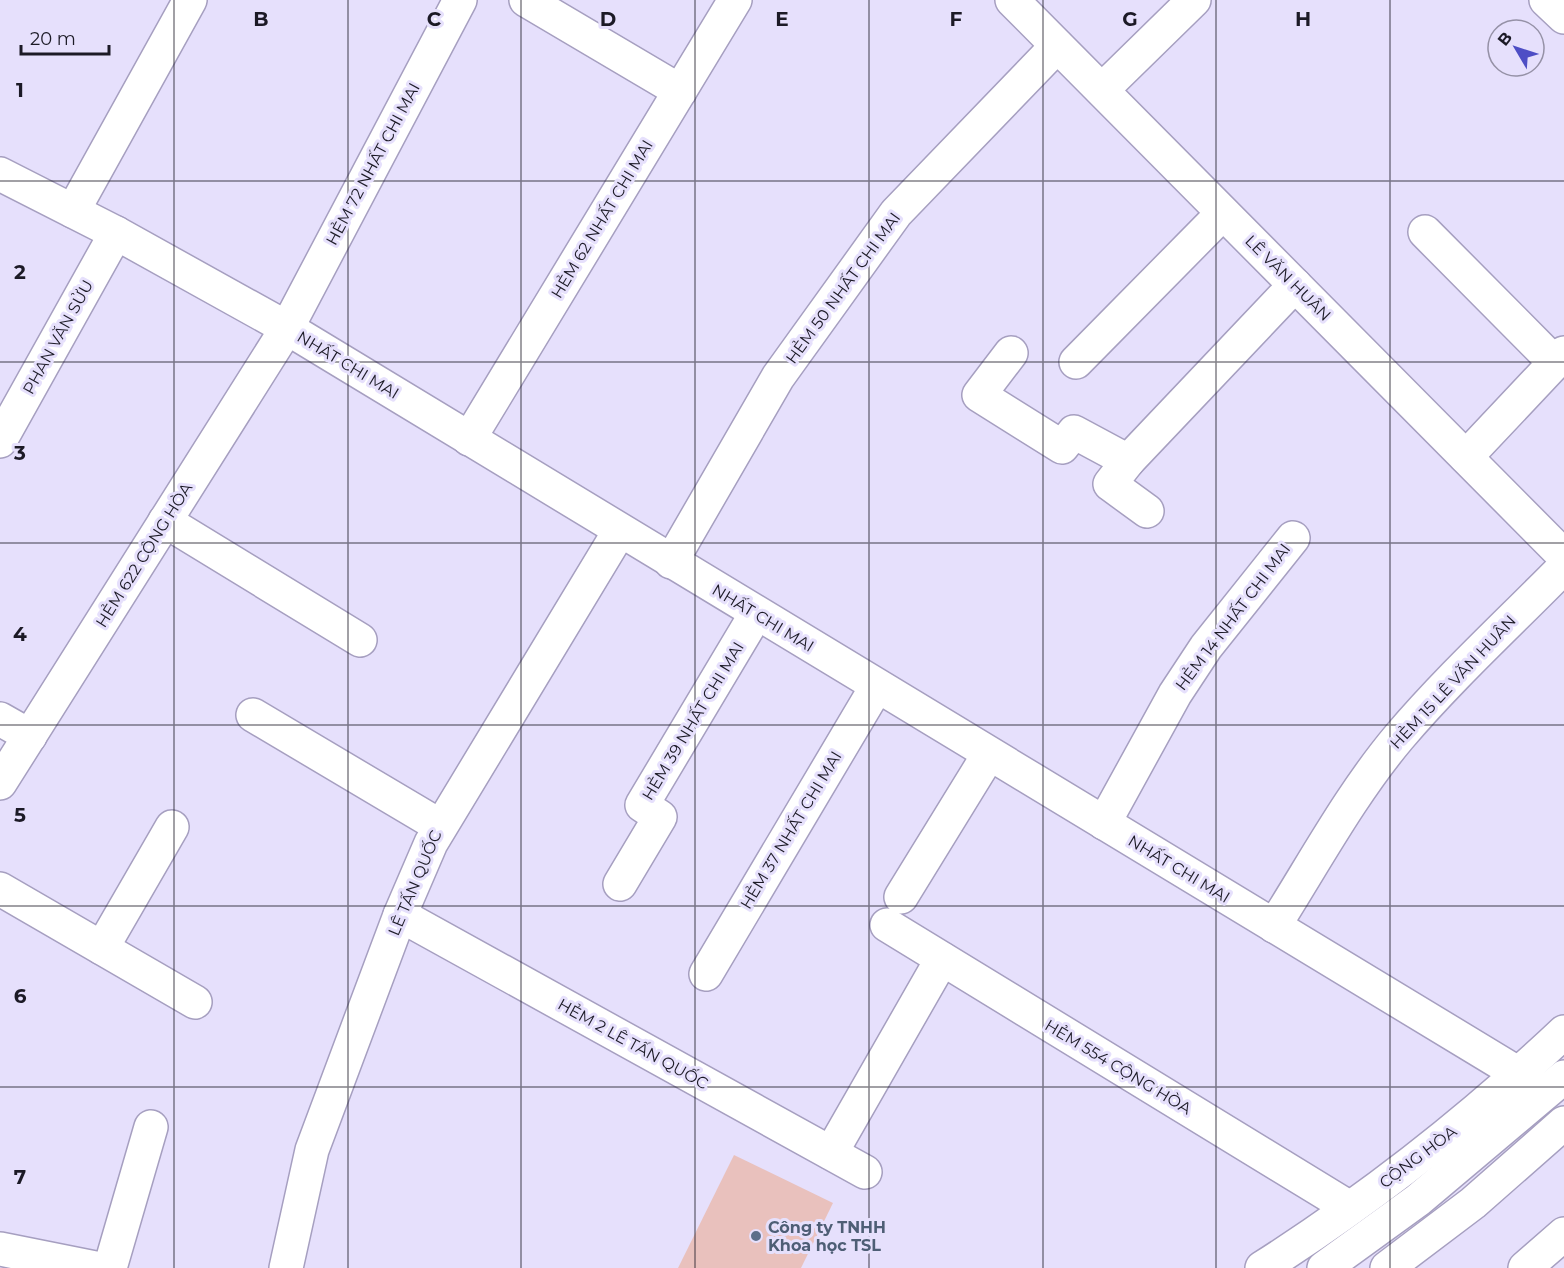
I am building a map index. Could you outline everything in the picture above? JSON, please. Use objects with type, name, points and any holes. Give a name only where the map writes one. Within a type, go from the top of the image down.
[{"type":"street","points":[[73,211],[190,0]]},
{"type":"street","name":"HẺM 72 NHẤT CHI MAI","points":[[286,328],[460,0]]},
{"type":"street","points":[[526,0],[680,91]]},
{"type":"street","name":"HẺM 62 NHẤT CHI MAI","points":[[469,439],[735,0]]},
{"type":"street","name":"LÊ VĂN HUÂN","points":[[1012,0],[1564,556]]},
{"type":"street","points":[[1101,90],[1194,0]]},
{"type":"street","points":[[1546,0],[1564,17]]},
{"type":"street","name":"HẺM 50 NHẤT CHI MAI","points":[[671,562],[778,377],[896,213],[1057,46]]},
{"type":"street","name":"NHẤT CHI MAI","points":[[0,174],[116,233],[286,328],[619,532],[1519,1074]]},
{"type":"street","points":[[1076,362],[1223,213]]},
{"type":"street","points":[[1425,232],[1559,358],[1466,457]]},
{"type":"street","name":"PHAN VĂN SỬU","points":[[0,441],[116,233]]},
{"type":"street","points":[[1147,511],[1110,484],[1128,461],[1295,285]]},
{"type":"street","name":"HẺM 622 CỘNG HÒA","points":[[0,783],[286,328]]},
{"type":"street","points":[[1011,353],[979,395],[1062,447],[1074,432],[1128,461]]},
{"type":"street","points":[[165,521],[360,640]]},
{"type":"street","name":"LÊ TẤN QUỐC","points":[[286,1268],[312,1150],[400,915],[440,826],[619,532]]},
{"type":"street","name":"HẺM 14 NHẤT CHI MAI","points":[[1104,823],[1181,685],[1206,647],[1293,538]]},
{"type":"street","name":"HẺM 15 LÊ VĂN HUÂN","points":[[1274,926],[1364,784],[1398,738],[1436,696],[1564,567]]},
{"type":"street","name":"HẺM 39 NHẤT CHI MAI","points":[[620,884],[660,817],[642,805],[756,614]]},
{"type":"street","name":"HẺM 37 NHẤT CHI MAI","points":[[706,974],[876,686]]},
{"type":"street","points":[[254,715],[440,826]]},
{"type":"street","points":[[0,719],[30,736]]},
{"type":"street","name":"HẺM 554 CỘNG HÒA","points":[[989,754],[894,911],[942,959],[1350,1208]]},
{"type":"street","points":[[102,948],[172,827]]},
{"type":"street","points":[[0,889],[195,1002]]},
{"type":"street","name":"HẺM 2 LÊ TẤN QUỐC","points":[[400,915],[866,1172]]},
{"type":"street","points":[[831,1153],[942,959]]},
{"type":"street","name":"CỘNG HÒA","points":[[1262,1268],[1350,1208],[1463,1122],[1564,1032]]},
{"type":"street","name":"CỘNG HÒA","points":[[1324,1268],[1418,1200],[1564,1077]]},
{"type":"street","points":[[1387,1268],[1473,1203],[1564,1123]]},
{"type":"street","points":[[110,1268],[151,1127]]},
{"type":"street","points":[[1525,1268],[1564,1234]]},
{"type":"street","points":[[0,1249],[95,1268]]},
{"type":"building","name":"Công ty TNHH Khoa học TSL","points":[[734,1155],[833,1203],[801,1268],[678,1268]]},
{"type":"place","name":"Công ty TNHH Khoa học TSL","points":[[756,1236]]}]
